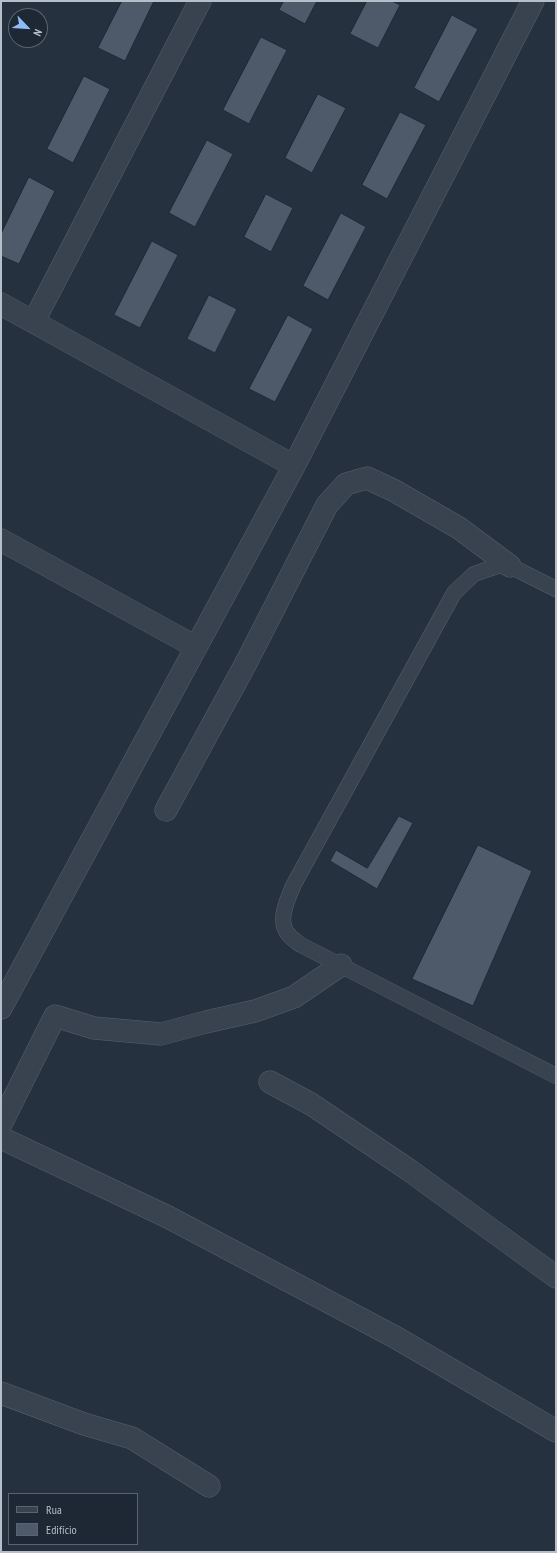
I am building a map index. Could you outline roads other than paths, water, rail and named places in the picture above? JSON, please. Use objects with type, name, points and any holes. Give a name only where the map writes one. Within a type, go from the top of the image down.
[{"type":"street","points":[[34,321],[200,1]]},
{"type":"street","points":[[1,1008],[294,466],[533,1]]},
{"type":"street","points":[[1,304],[294,466]]},
{"type":"street","points":[[166,810],[245,665],[327,505],[346,484],[367,478],[394,490],[459,528],[510,566]]},
{"type":"street","points":[[1,540],[196,647]]},
{"type":"street","points":[[1,1124],[55,1016],[94,1028],[161,1034],[255,1011],[294,997],[341,966]]},
{"type":"street","points":[[270,1082],[311,1104],[409,1170],[556,1277]]},
{"type":"street","points":[[1,1138],[174,1220],[395,1337],[556,1431]]},
{"type":"street","points":[[1,1393],[84,1424],[132,1438],[209,1486]]},
{"type":"lane","points":[[556,589],[510,566],[498,566],[474,574],[454,593],[294,884],[284,907],[284,925],[288,935],[301,945],[556,1076]]}]
